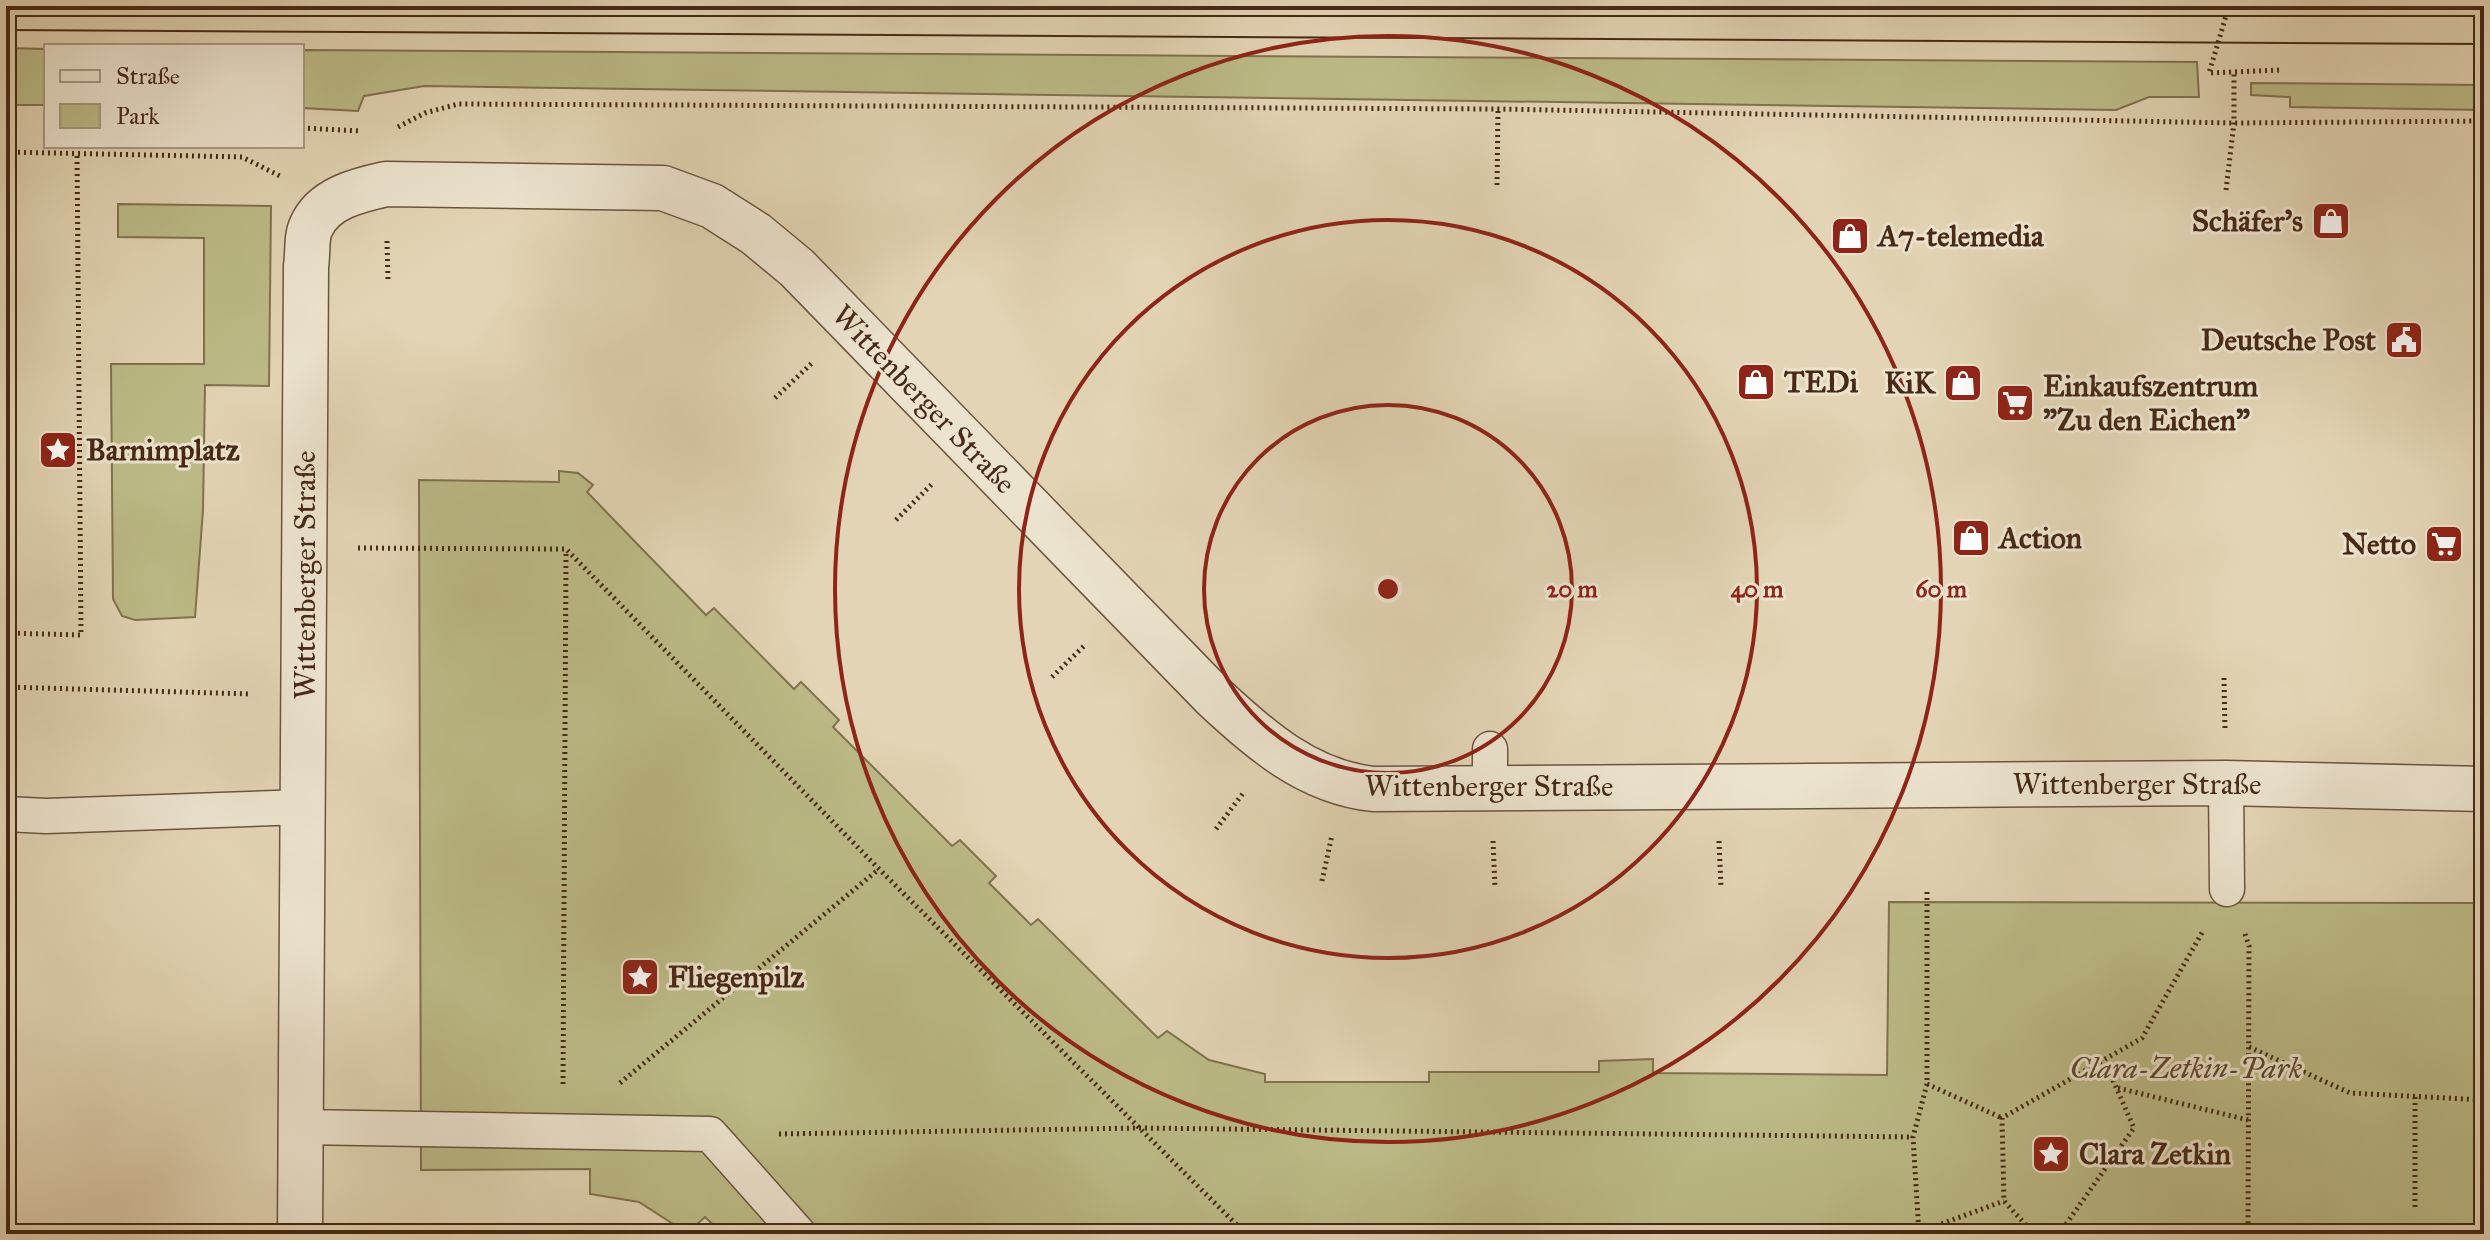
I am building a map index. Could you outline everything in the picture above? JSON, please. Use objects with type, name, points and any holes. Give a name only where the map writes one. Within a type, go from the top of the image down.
[{"type":"street","name":"Wittenberger Straße","points":[[300,1234],[306,266],[310,227],[331,202],[363,189],[386,184],[663,188],[712,206],[756,234],[797,268],[1214,697],[1260,740],[1315,774],[1343,786],[1373,789],[1490,768],[2484,789]]},
{"type":"lane","points":[[2226,783],[2227,889]]},
{"type":"lane","points":[[6,814],[303,807]]},
{"type":"lane","points":[[301,1127],[563,1129],[710,1134],[799,1234]]},
{"type":"path","points":[[2229,6],[2209,73],[2282,70]]},
{"type":"path","points":[[2226,190],[2234,123],[2234,72]]},
{"type":"path","points":[[389,132],[425,113],[458,104],[1498,109],[2234,123],[2484,121]]},
{"type":"path","points":[[1497,185],[1498,109]]},
{"type":"path","points":[[304,128],[375,131]]},
{"type":"path","points":[[242,148],[242,157]]},
{"type":"path","points":[[6,152],[242,157],[331,202]]},
{"type":"path","points":[[6,633],[81,635],[77,153]]},
{"type":"path","points":[[305,549],[566,549],[879,869],[1246,1234]]},
{"type":"path","points":[[563,1129],[566,549]]},
{"type":"path","points":[[6,687],[304,696]]},
{"type":"path","points":[[563,1129],[879,869]]},
{"type":"path","points":[[1927,889],[1927,1084],[1913,1137],[1919,1233],[2004,1201]]},
{"type":"path","points":[[2227,889],[2249,946],[2248,1234]]},
{"type":"path","points":[[2002,1118],[2142,1038],[2227,889]]},
{"type":"path","points":[[2249,1047],[2350,1093],[2484,1100]]},
{"type":"path","points":[[2059,1234],[2134,1128],[2104,1060]]},
{"type":"path","points":[[1927,1084],[2002,1118]]},
{"type":"path","points":[[2117,1088],[2248,1120]]},
{"type":"path","points":[[2415,1097],[2415,1208]]},
{"type":"path","points":[[2002,1118],[2004,1201],[2034,1234]]},
{"type":"path","points":[[710,1134],[1139,1128],[1913,1137]]},
{"type":"green space","points":[[6,48],[44,49],[44,105],[6,105]]},
{"type":"green space","points":[[304,50],[2197,62],[2199,97],[2149,97],[2116,110],[424,86],[364,96],[358,111],[304,108]]},
{"type":"green space","points":[[2251,83],[2484,85],[2484,110],[2290,107],[2290,97],[2251,95]]},
{"type":"green space","points":[[118,204],[271,206],[269,386],[205,385],[203,510],[195,617],[135,620],[122,616],[113,599],[111,364],[204,364],[204,238],[118,237]]},
{"type":"green space","name":"Clara-Zetkin-Park","points":[[559,471],[578,473],[593,485],[587,492],[706,615],[714,608],[794,689],[801,682],[839,720],[833,727],[952,846],[960,840],[996,876],[989,883],[1031,925],[1038,919],[1158,1038],[1167,1031],[1209,1060],[1265,1074],[1265,1082],[1429,1082],[1429,1072],[1599,1072],[1599,1061],[1653,1059],[1653,1073],[1887,1075],[1889,902],[2484,903],[2484,1234],[723,1234],[705,1217],[687,1233],[639,1202],[590,1194],[590,1169],[421,1170],[419,480],[559,482]]},
{"type":"tram line","points":[[1890,6],[2484,8]]},
{"type":"tram line","points":[[6,30],[2484,44]]},
{"type":"place","name":"Schäfer's","points":[[2331,221]]},
{"type":"place","name":"A7-telemedia","points":[[1850,236]]},
{"type":"place","name":"Deutsche Post","points":[[2404,340]]},
{"type":"place","name":"TEDi","points":[[1756,382]]},
{"type":"place","name":"KiK","points":[[1963,383]]},
{"type":"place","name":"Einkaufszentrum \"Zu den Eichen\"","points":[[2015,403]]},
{"type":"place","name":"Barnimplatz","points":[[58,450]]},
{"type":"place","name":"Action","points":[[1971,538]]},
{"type":"place","name":"Netto","points":[[2444,544]]},
{"type":"place","name":"Fliegenpilz","points":[[640,977]]},
{"type":"place","name":"Clara Zetkin","points":[[2051,1154]]}]
